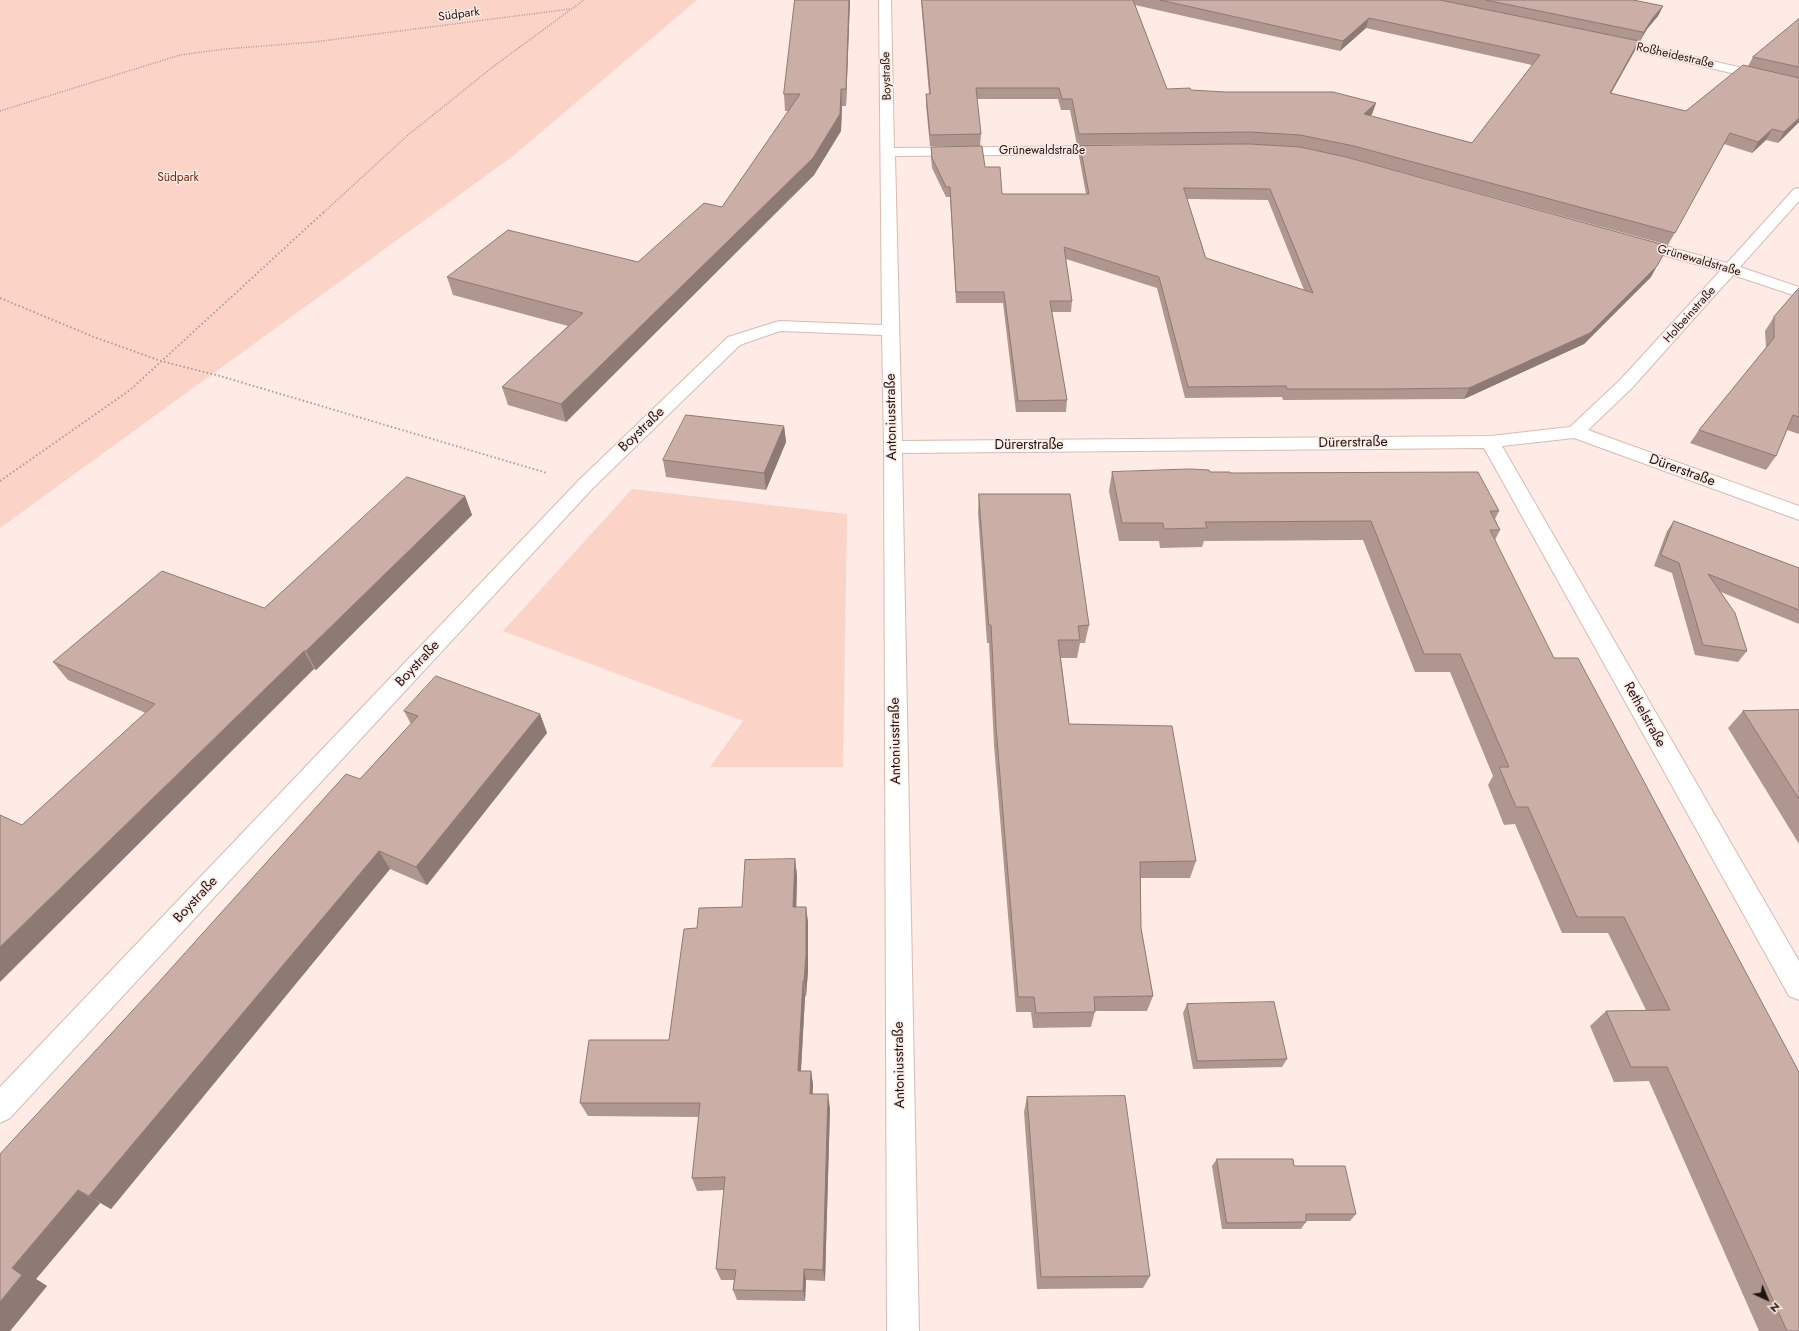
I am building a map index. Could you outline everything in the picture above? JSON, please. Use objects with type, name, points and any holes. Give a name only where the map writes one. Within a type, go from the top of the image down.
[{"type":"street","name":"Boystraße","points":[[884,0],[889,152]]},
{"type":"street","name":"Roßheidestraße","points":[[1593,38],[1799,85]]},
{"type":"street","name":"Grünewaldstraße","points":[[889,152],[1125,150]]},
{"type":"street","name":"Antoniusstraße","points":[[889,152],[889,330],[893,448],[903,1331]]},
{"type":"street","name":"Holbeinstraße","points":[[1575,432],[1626,384],[1799,192]]},
{"type":"street","name":"Grünewaldstraße","points":[[1625,240],[1731,269],[1799,292]]},
{"type":"street","name":"Boystraße","points":[[0,1108],[586,484],[734,341],[779,326],[889,330]]},
{"type":"street","name":"Dürerstraße","points":[[893,448],[1490,442],[1575,432],[1799,513]]},
{"type":"street","name":"Rethelstraße","points":[[1490,442],[1799,987]]},
{"type":"path","points":[[0,481],[130,390],[408,135],[452,99],[584,0]]},
{"type":"path","name":"Südpark","points":[[0,111],[180,55],[225,49],[314,42],[570,9]]},
{"type":"path","points":[[0,298],[87,334],[161,361],[228,378],[586,484]]},
{"type":"green space","name":"Südpark","points":[[0,0],[697,0],[513,156],[0,528]]},
{"type":"green space","points":[[632,489],[847,514],[843,767],[710,767],[743,721],[503,631]]},
{"type":"building","points":[[795,0],[849,0],[846,89],[841,89],[840,114],[813,158],[561,404],[502,387],[583,313],[447,277],[508,230],[638,262],[704,203],[722,207],[800,94],[784,94]]},
{"type":"building","points":[[922,0],[1133,0],[1167,89],[1190,88],[1191,90],[1225,92],[1333,92],[1376,103],[1364,114],[1472,143],[1540,55],[1369,18],[1343,41],[1160,0],[1440,0],[1639,41],[1610,93],[1686,111],[1743,65],[1799,78],[1799,118],[1784,132],[1772,129],[1758,142],[1730,133],[1675,233],[1354,146],[1300,135],[1250,132],[1079,134],[1072,99],[1062,99],[1059,88],[976,88],[981,134],[930,135],[926,94],[930,94]]},
{"type":"building","points":[[1486,0],[1633,0],[1663,6],[1652,19],[1644,32]]},
{"type":"building","points":[[1799,19],[1799,67],[1753,57]]},
{"type":"building","points":[[1249,144],[1300,147],[1346,157],[1668,246],[1657,266],[1590,333],[1469,388],[1387,389],[1287,389],[1286,386],[1188,387],[1159,277],[1064,247],[1072,301],[1050,301],[1067,400],[1018,401],[1004,292],[956,292],[950,187],[946,187],[932,158],[931,147],[982,146],[985,167],[1000,167],[1002,194],[1089,194],[1080,146]],"holes":[[[1184,188],[1270,189],[1313,293],[1206,258]]]},
{"type":"building","points":[[1799,288],[1799,417],[1793,415],[1776,456],[1699,430],[1774,338],[1774,317]]},
{"type":"building","points":[[686,415],[784,426],[764,473],[663,460]]},
{"type":"building","points":[[1190,469],[1230,473],[1478,472],[1499,511],[1490,511],[1500,530],[1490,530],[1554,658],[1578,658],[1799,1072],[1799,1331],[1787,1331],[1667,1067],[1631,1067],[1606,1011],[1670,1010],[1624,917],[1577,917],[1528,807],[1516,807],[1499,767],[1509,767],[1460,654],[1424,654],[1371,521],[1205,522],[1207,528],[1164,529],[1163,523],[1122,523],[1112,472]]},
{"type":"building","points":[[407,477],[465,496],[0,947],[0,815],[22,825],[155,704],[53,662],[162,571],[264,608]]},
{"type":"building","points":[[979,494],[1070,494],[1089,625],[1078,626],[1080,640],[1058,640],[1069,724],[1172,726],[1196,861],[1140,862],[1141,928],[1153,996],[1094,997],[1095,1012],[1036,1013],[1034,997],[1018,997],[996,727],[991,625],[989,625]]},
{"type":"building","points":[[1674,521],[1799,568],[1799,610],[1708,574],[1735,613],[1747,651],[1703,645],[1679,563],[1661,555]]},
{"type":"building","points":[[436,676],[540,714],[416,867],[379,851],[89,1196],[78,1190],[12,1268],[22,1275],[0,1302],[0,1154],[158,983],[346,774],[360,779],[418,716],[404,711]]},
{"type":"building","points":[[1799,710],[1799,799],[1743,711]]},
{"type":"building","points":[[795,859],[793,907],[806,907],[806,955],[803,981],[798,1071],[811,1071],[810,1094],[828,1094],[823,1270],[804,1269],[803,1291],[733,1290],[736,1270],[716,1269],[725,1177],[692,1178],[700,1103],[580,1103],[589,1040],[669,1040],[684,929],[697,928],[699,908],[742,907],[745,860]]},
{"type":"building","points":[[1274,1002],[1287,1059],[1197,1061],[1187,1004]]},
{"type":"building","points":[[1125,1096],[1150,1276],[1041,1277],[1027,1097]]},
{"type":"building","points":[[1217,1159],[1293,1159],[1294,1166],[1345,1166],[1356,1214],[1306,1214],[1306,1222],[1227,1223]]}]
